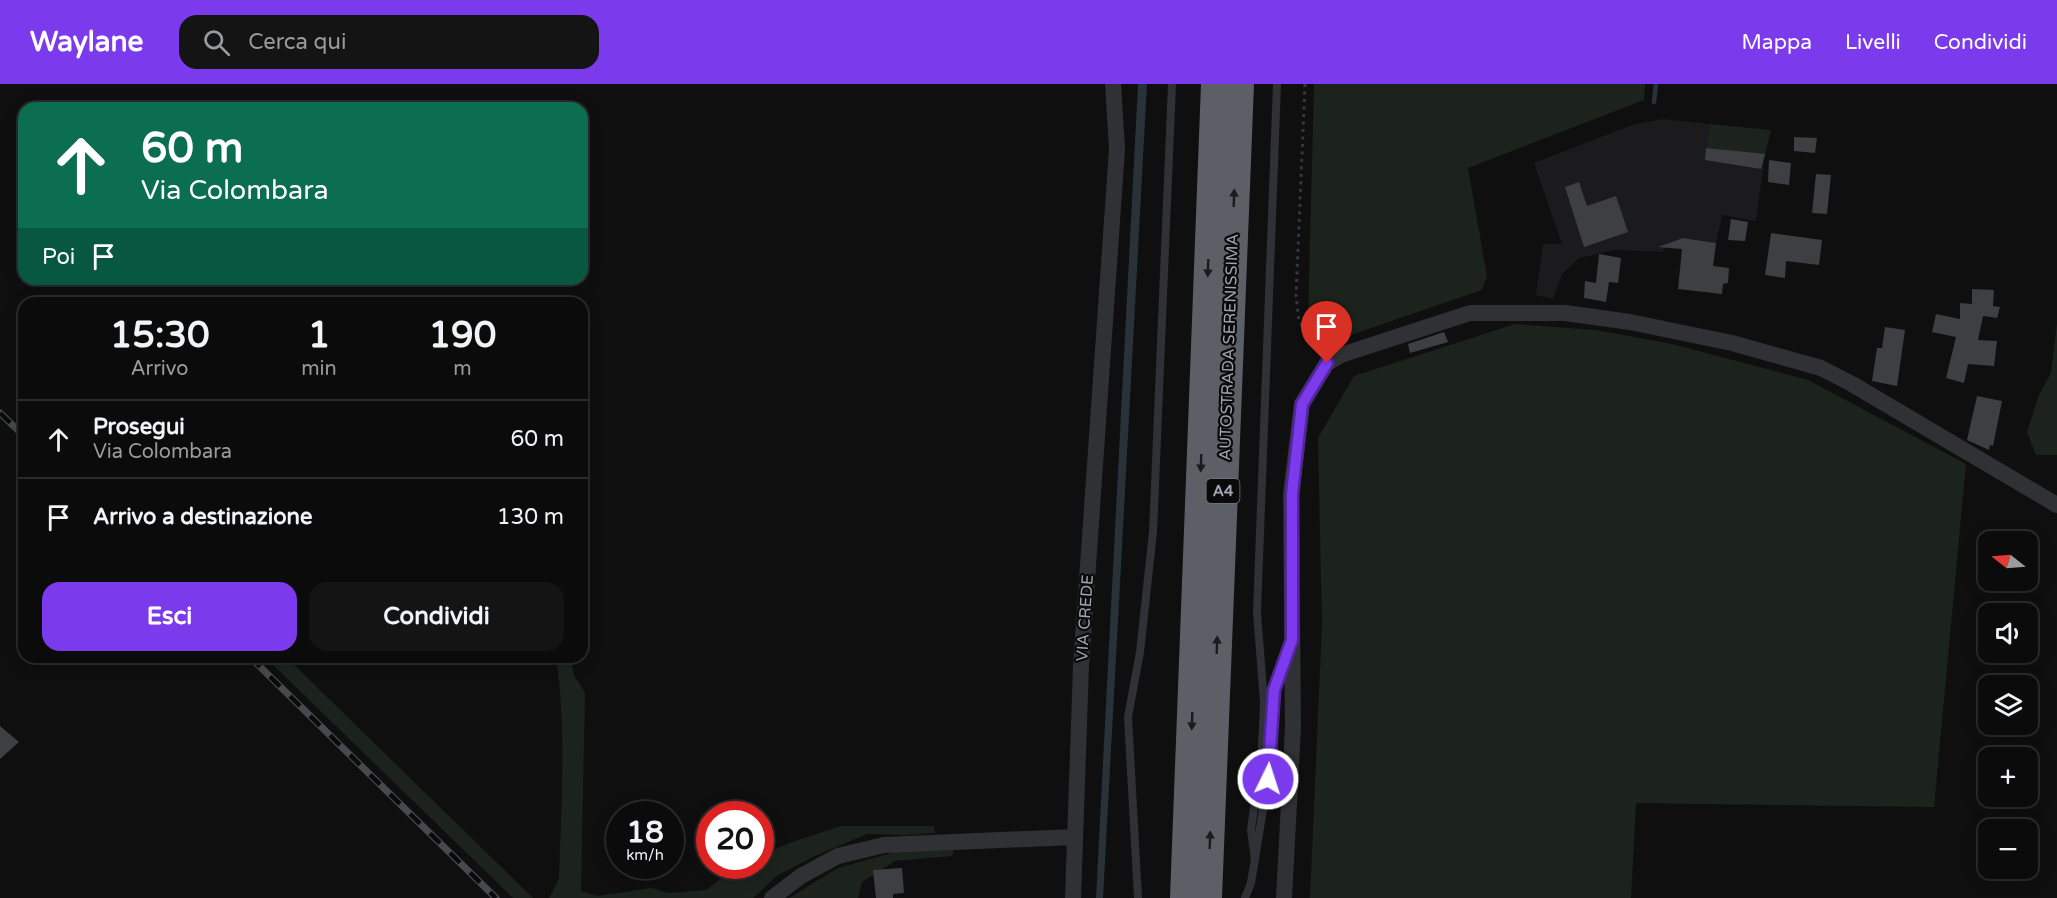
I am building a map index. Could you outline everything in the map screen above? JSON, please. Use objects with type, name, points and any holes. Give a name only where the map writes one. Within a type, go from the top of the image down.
[{"type":"highway","name":"AUTOSTRADA SERENISSIMA","points":[[1185,898],[1216,84]]},
{"type":"highway","name":"AUTOSTRADA SERENISSIMA","points":[[1207,898],[1239,84]]},
{"type":"street","name":"VIA CREDE","points":[[1072,898],[1081,666],[1117,149],[1113,84]]},
{"type":"street","points":[[1284,898],[1293,727],[1292,494],[1302,404],[1327,363],[1341,355],[1470,313],[1565,313],[1630,322],[1732,343],[1821,368],[1863,390],[2057,505]]},
{"type":"street","points":[[772,898],[801,876],[838,856],[884,845],[1074,837]]},
{"type":"lane","points":[[1138,898],[1128,717],[1140,652],[1153,532],[1172,84]]},
{"type":"lane","points":[[1255,860],[1251,830],[1262,747],[1264,703],[1257,612],[1277,84]]},
{"type":"lane","points":[[1247,898],[1268,779],[1274,690],[1292,640]]},
{"type":"path","points":[[1305,84],[1296,296],[1299,321],[1327,363]]},
{"type":"shaded area","points":[[1138,84],[1147,84],[1103,898],[1096,898]]},
{"type":"shaded area","points":[[1314,84],[1645,84],[1644,100],[1468,168],[1487,276],[1482,290],[1327,343],[1308,323]]},
{"type":"shaded area","points":[[1663,119],[1710,124],[1706,148],[1765,155],[1756,221],[1722,215],[1716,243],[1684,238],[1669,243],[1662,252],[1614,250],[1579,258],[1562,274],[1553,299],[1536,295],[1543,244],[1562,244],[1534,163],[1632,125]]},
{"type":"shaded area","points":[[1710,124],[1771,130],[1765,155],[1706,148]]},
{"type":"shaded area","points":[[2057,323],[2057,455],[2036,455],[2027,432],[2039,395],[2051,373]]},
{"type":"shaded area","points":[[1515,324],[1596,330],[1672,344],[1808,380],[1966,464],[1934,807],[1636,803],[1631,898],[1310,898],[1322,624],[1318,438],[1354,376]]},
{"type":"shaded area","points":[[271,663],[292,663],[533,898],[513,898]]},
{"type":"shaded area","points":[[557,663],[571,663],[574,675],[585,693],[581,891],[598,896],[651,888],[669,893],[706,890],[720,879],[774,879],[753,898],[549,898],[559,879],[562,796],[561,712]]},
{"type":"shaded area","points":[[841,826],[934,826],[935,833],[867,834],[774,879],[774,850]]},
{"type":"shaded area","points":[[954,850],[952,856],[895,861],[862,882],[858,898],[789,898],[838,868],[899,851]]},
{"type":"building","points":[[1794,137],[1817,138],[1815,153],[1794,151]]},
{"type":"building","points":[[1706,148],[1765,154],[1761,169],[1705,160]]},
{"type":"building","points":[[1769,160],[1791,163],[1789,185],[1768,182]]},
{"type":"building","points":[[1816,174],[1831,175],[1827,214],[1812,213]]},
{"type":"building","points":[[1579,182],[1587,206],[1616,196],[1628,232],[1584,247],[1565,187]]},
{"type":"building","points":[[1731,219],[1748,222],[1745,241],[1728,240]]},
{"type":"building","points":[[1771,233],[1822,240],[1819,265],[1786,261],[1785,278],[1765,275]]},
{"type":"building","points":[[1683,238],[1716,243],[1713,266],[1729,268],[1728,283],[1723,284],[1722,294],[1678,289],[1682,249],[1658,247]]},
{"type":"building","points":[[1599,254],[1621,258],[1618,283],[1609,282],[1606,302],[1584,298],[1585,281],[1596,283]]},
{"type":"building","points":[[1972,289],[1994,290],[1993,306],[2000,307],[1997,318],[1983,316],[1978,340],[1997,341],[1994,366],[1968,364],[1964,383],[1946,378],[1956,337],[1932,332],[1936,314],[1960,319],[1960,303],[1972,304]]},
{"type":"building","points":[[1885,327],[1905,330],[1897,386],[1872,381],[1877,348],[1882,348]]},
{"type":"building","points":[[1444,332],[1448,342],[1410,353],[1408,344]]},
{"type":"building","points":[[1977,396],[2002,401],[1993,446],[1990,445],[1989,450],[1967,440]]},
{"type":"building","points":[[0,726],[19,742],[0,759]]},
{"type":"building","points":[[902,868],[904,893],[893,894],[893,898],[876,898],[873,870]]},
{"type":"waterway","points":[[1654,102],[1656,84]]},
{"type":"railway","points":[[0,413],[18,430]]},
{"type":"railway","points":[[256,663],[496,898]]},
{"type":"route","points":[[1268,779],[1274,690],[1292,640],[1292,494],[1302,404],[1327,363]]}]
